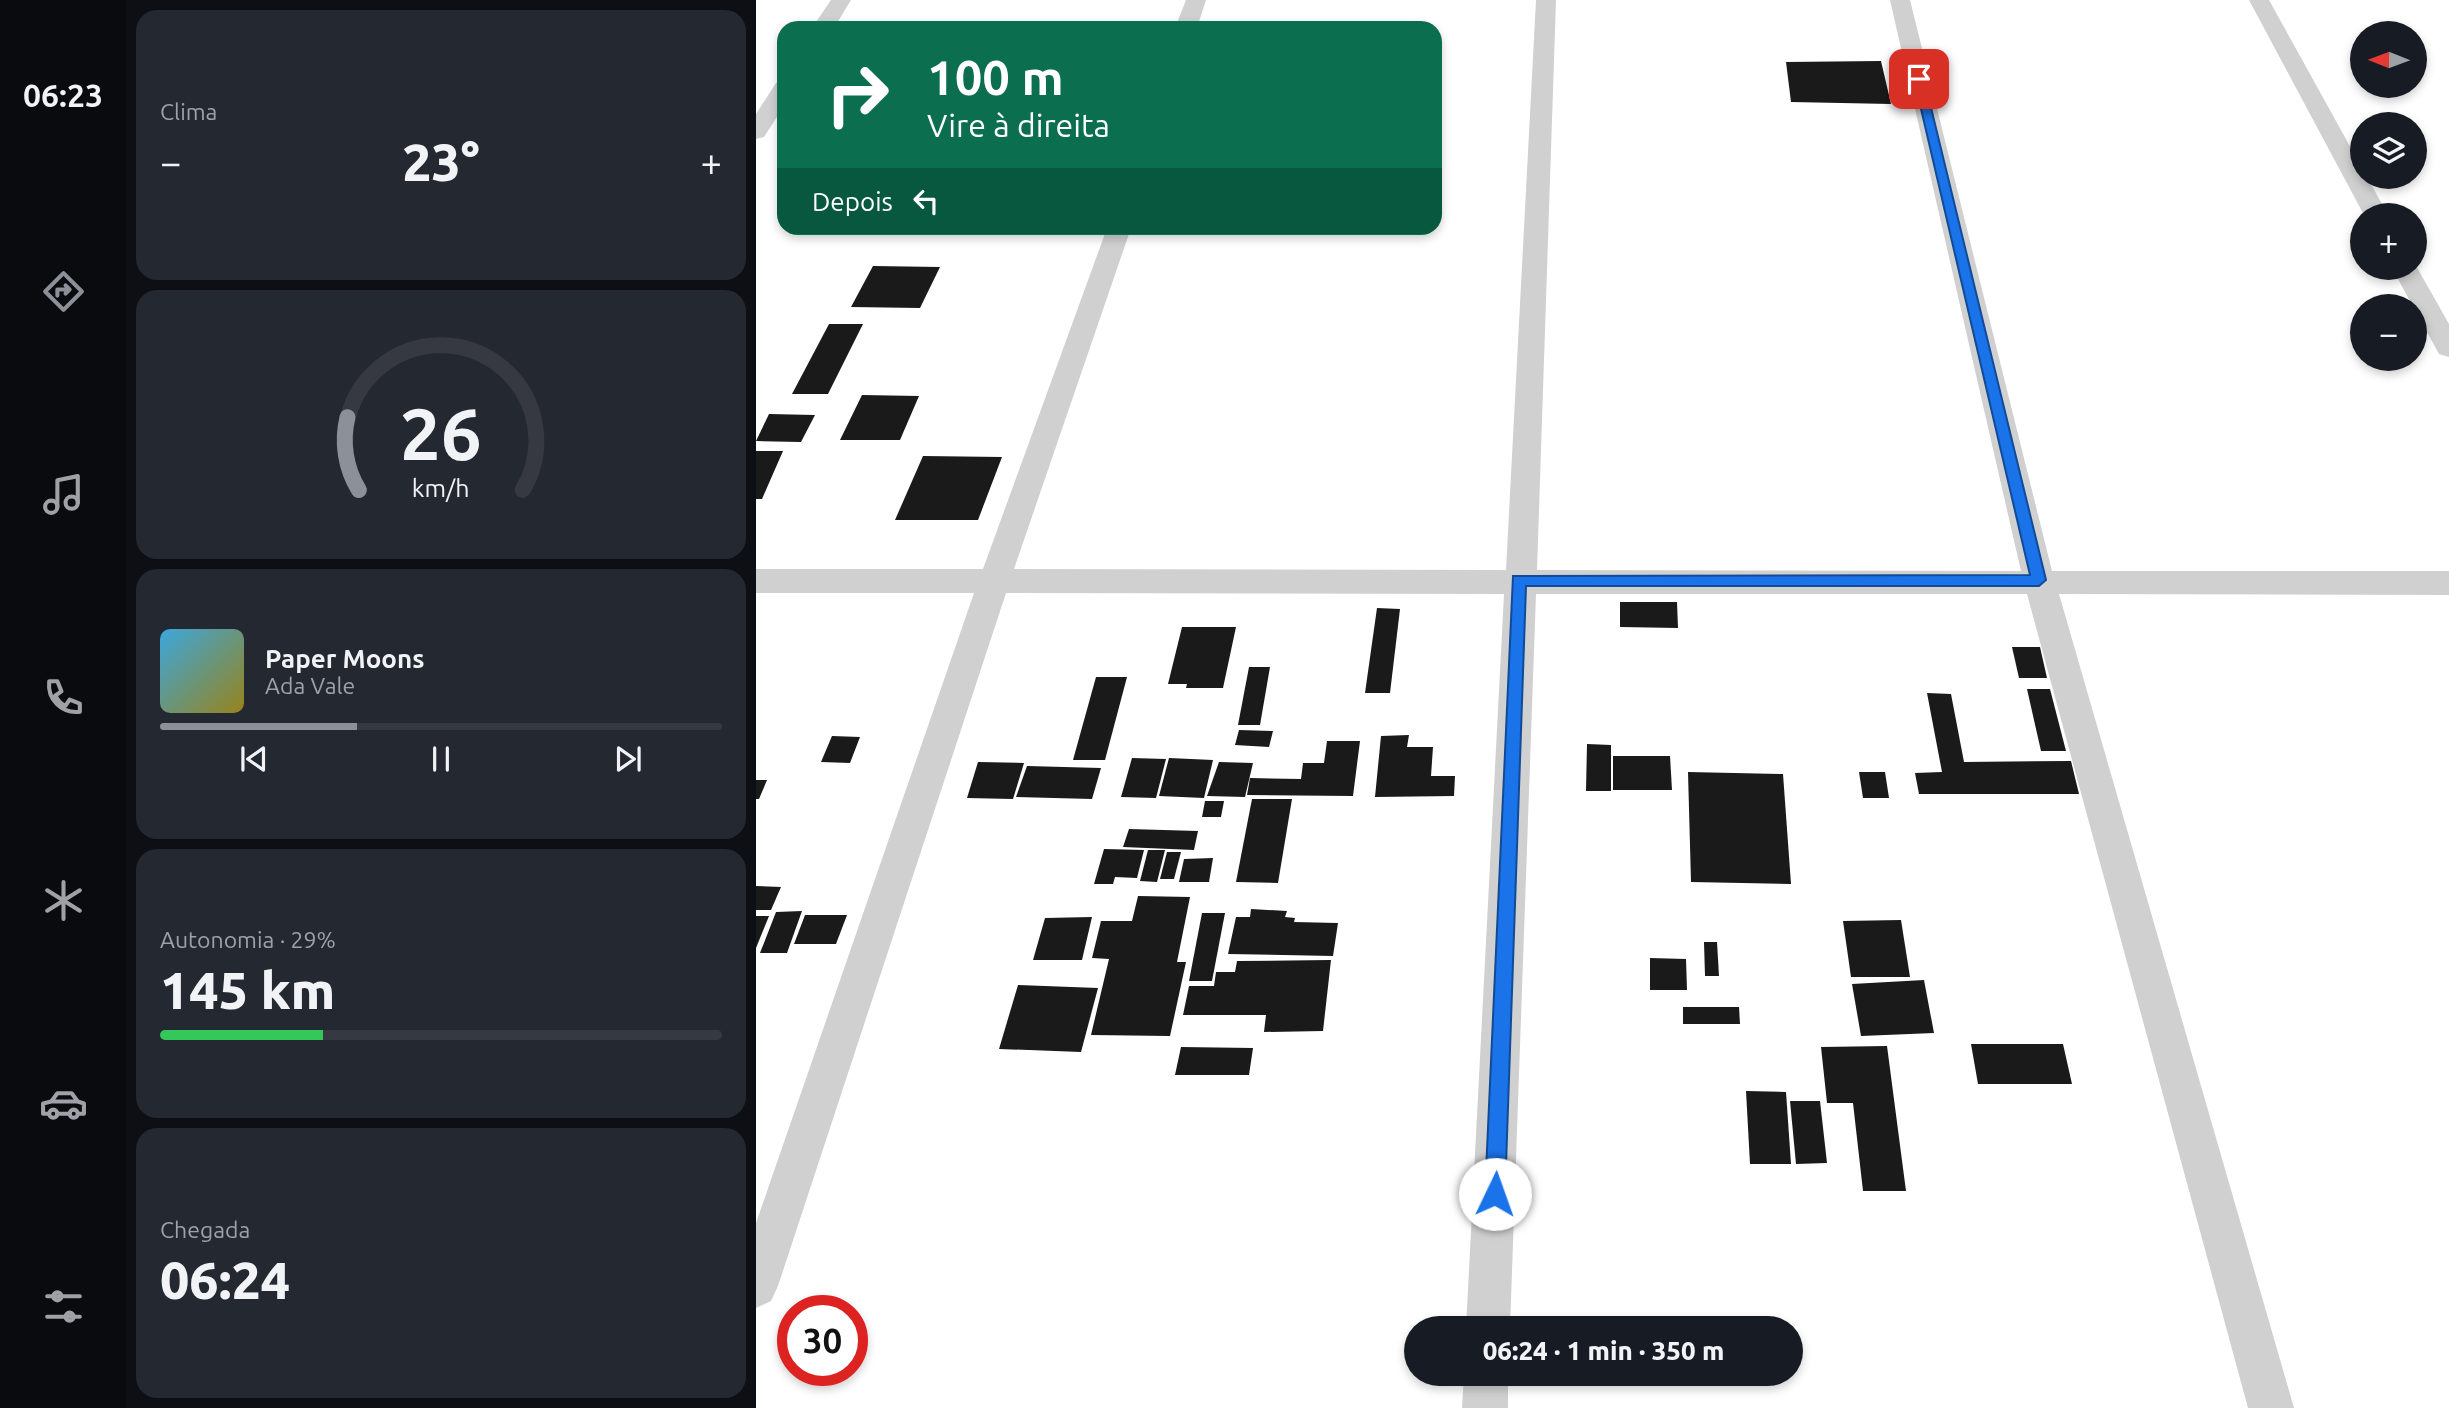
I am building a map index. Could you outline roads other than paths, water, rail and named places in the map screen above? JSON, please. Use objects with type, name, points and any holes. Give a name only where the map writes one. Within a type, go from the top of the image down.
[{"type":"street","points":[[827,21],[841,0]]},
{"type":"street","points":[[1188,21],[1196,0]]},
{"type":"street","points":[[1489,1316],[1546,0]]},
{"type":"street","points":[[1900,0],[2039,580],[2271,1408]]},
{"type":"street","points":[[2259,0],[2369,203]]},
{"type":"street","points":[[756,132],[777,99]]},
{"type":"street","points":[[756,1286],[994,581],[1116,235]]},
{"type":"street","points":[[2412,280],[2449,348]]},
{"type":"street","points":[[756,581],[2039,580],[2449,583]]},
{"type":"street","points":[[1485,1408],[1486,1386]]}]
